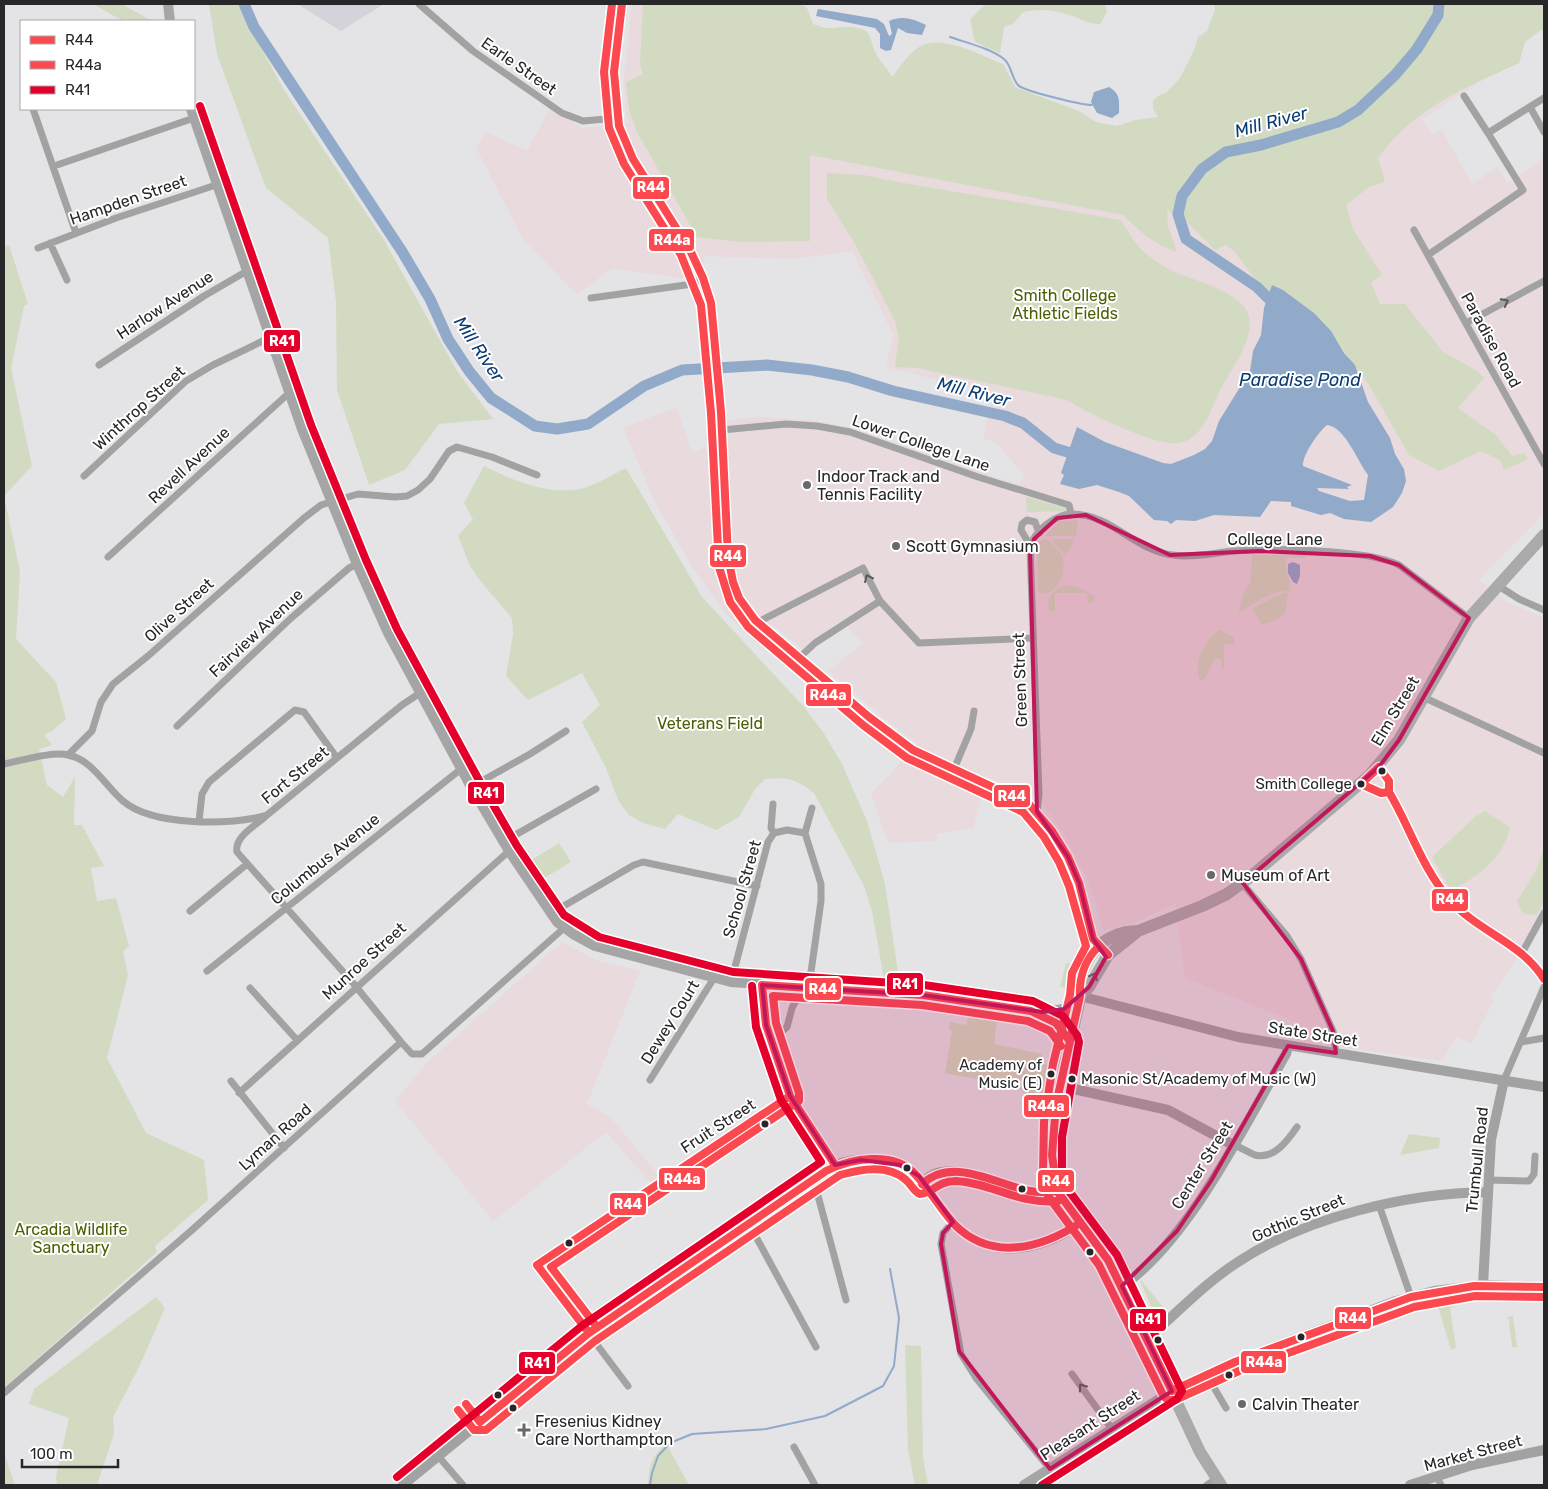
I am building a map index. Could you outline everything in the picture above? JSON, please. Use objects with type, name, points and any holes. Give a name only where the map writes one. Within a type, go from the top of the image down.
[{"type":"highway","name":"Elm Street","points":[[1103,951],[1121,933],[1138,931],[1212,902],[1242,883],[1379,767],[1399,740],[1469,618],[1544,534]]},
{"type":"highway","points":[[1103,951],[1090,955],[1079,983],[1080,996],[1060,1086],[1052,1147],[1053,1174],[1057,1192],[1108,1260],[1122,1286],[1215,1483]]},
{"type":"main road","points":[[168,4],[170,20]]},
{"type":"main road","points":[[622,4],[614,72],[617,118],[628,147],[685,240],[703,278],[711,303],[720,398],[731,580],[742,603],[758,622],[896,738],[921,754],[1021,799],[1037,812],[1060,842],[1071,863],[1084,899],[1092,938],[1103,951]]},
{"type":"main road","points":[[192,114],[289,393],[331,502],[388,632],[461,769],[506,847],[550,914],[564,928],[601,948],[731,982],[923,995],[1031,1011],[1061,1010],[1080,996]]},
{"type":"main road","points":[[762,985],[764,1013],[790,1096],[835,1165]]},
{"type":"main road","name":"State Street","points":[[1080,996],[1219,1033],[1544,1088]]},
{"type":"main road","points":[[1031,1011],[1056,1023],[1069,1040]]},
{"type":"main road","name":"Center Street","points":[[1122,1286],[1136,1277],[1172,1238],[1211,1182],[1286,1054],[1288,1046]]},
{"type":"main road","name":"Trumbull Road","points":[[1483,1285],[1493,1132],[1504,1080]]},
{"type":"main road","points":[[1060,1086],[1168,1110],[1233,1145]]},
{"type":"main road","points":[[403,1485],[589,1333],[835,1165],[861,1160],[889,1160],[907,1168],[919,1176],[922,1184],[953,1222],[978,1242],[1002,1249],[1030,1247],[1064,1234],[1080,1223]]},
{"type":"main road","points":[[922,1184],[926,1178],[936,1173],[951,1170],[1028,1190],[1057,1192]]},
{"type":"main road","name":"Gothic Street","points":[[1148,1338],[1227,1270],[1268,1244],[1342,1215],[1379,1205],[1488,1192]]},
{"type":"main road","name":"Pleasant Street","points":[[1024,1485],[1172,1391],[1206,1374],[1411,1297],[1439,1290],[1483,1285],[1544,1287]]},
{"type":"main road","name":"Market Street","points":[[1410,1485],[1439,1481],[1472,1465],[1544,1450]]},
{"type":"street","name":"Earle Street","points":[[419,4],[473,51],[562,113],[583,121],[617,118]]},
{"type":"street","points":[[1428,256],[1523,190],[1464,96]]},
{"type":"street","points":[[1488,133],[1544,98]]},
{"type":"street","points":[[1530,107],[1544,132]]},
{"type":"street","points":[[33,110],[76,233]]},
{"type":"street","points":[[54,166],[192,114]]},
{"type":"street","name":"Hampden Street","points":[[38,248],[216,184]]},
{"type":"street","name":"Paradise Road","points":[[1414,230],[1544,464]]},
{"type":"street","points":[[50,243],[67,280]]},
{"type":"street","name":"Harlow Avenue","points":[[99,365],[204,296],[246,271]]},
{"type":"street","points":[[591,298],[694,284],[703,278]]},
{"type":"street","points":[[1466,323],[1544,281]]},
{"type":"street","name":"Winthrop Street","points":[[84,476],[186,381],[221,361],[270,338]]},
{"type":"street","name":"Revell Avenue","points":[[108,557],[289,393]]},
{"type":"street","name":"Lower College Lane","points":[[722,430],[794,424],[850,432],[978,477],[1069,505],[1072,514]]},
{"type":"street","name":"Olive Street","points":[[68,755],[92,731],[101,702],[113,684],[154,651],[303,518],[321,505],[358,494],[395,498],[406,496],[418,490],[430,479],[445,456],[457,447],[492,457],[537,475]]},
{"type":"street","points":[[1031,546],[1039,533],[1056,518],[1072,514]]},
{"type":"street","name":"College Lane","points":[[1072,514],[1097,518],[1152,550],[1170,555],[1260,551],[1347,554],[1386,559],[1405,570],[1469,618]]},
{"type":"street","name":"Green Street","points":[[1037,812],[1039,794],[1031,546],[1022,533],[1022,524],[1027,520],[1035,522],[1039,533]]},
{"type":"street","name":"Fairview Avenue","points":[[177,726],[290,619],[349,568],[357,564]]},
{"type":"street","points":[[758,622],[864,568],[880,601],[919,643],[1033,638]]},
{"type":"street","points":[[1497,585],[1519,599],[1544,610]]},
{"type":"street","points":[[800,657],[815,643],[880,601]]},
{"type":"street","name":"Fort Street","points":[[68,755],[90,767],[121,799],[133,808],[155,816],[199,821],[233,822],[267,815],[402,705],[420,693]]},
{"type":"street","points":[[1422,697],[1544,754]]},
{"type":"street","points":[[199,821],[202,794],[208,782],[295,710],[306,714],[337,758]]},
{"type":"street","points":[[954,769],[971,729],[974,711]]},
{"type":"street","points":[[471,787],[530,754],[566,731]]},
{"type":"street","points":[[4,764],[68,755]]},
{"type":"street","points":[[1379,767],[1389,781],[1389,792],[1448,898],[1469,918],[1522,953],[1541,972],[1544,979]]},
{"type":"street","name":"Columbus Avenue","points":[[207,971],[461,769]]},
{"type":"street","points":[[1361,784],[1381,793],[1389,792]]},
{"type":"street","name":"Munroe Street","points":[[239,1092],[357,987],[506,847],[596,789]]},
{"type":"street","name":"School Street","points":[[731,982],[768,842],[774,833],[771,828],[773,804]]},
{"type":"street","points":[[772,1040],[784,1031],[792,1008],[811,972],[822,889],[820,873],[805,833],[812,808]]},
{"type":"street","points":[[267,815],[238,842],[237,852],[357,987],[412,1054],[422,1054],[564,928]]},
{"type":"street","points":[[774,833],[787,830],[805,833]]},
{"type":"street","points":[[550,914],[634,865],[643,862],[757,886]]},
{"type":"street","points":[[190,911],[247,864]]},
{"type":"street","points":[[1242,883],[1297,951],[1333,1030],[1336,1053]]},
{"type":"street","points":[[1522,953],[1544,913]]},
{"type":"street","name":"Dewey Court","points":[[650,1080],[714,978]]},
{"type":"street","name":"Trumbull Road","points":[[1504,1080],[1544,987]]},
{"type":"street","points":[[250,988],[296,1040]]},
{"type":"street","points":[[1521,1042],[1544,1038]]},
{"type":"street","name":"Lyman Road","points":[[4,1393],[284,1148],[401,1042]]},
{"type":"street","points":[[231,1082],[284,1148]]},
{"type":"street","name":"Fruit Street","points":[[589,1333],[537,1265],[660,1181],[790,1096]]},
{"type":"street","points":[[1233,1145],[1255,1154],[1263,1155],[1281,1148],[1297,1127]]},
{"type":"street","points":[[1489,1180],[1529,1181],[1534,1174],[1535,1156]]},
{"type":"street","points":[[811,1182],[817,1192],[846,1300]]},
{"type":"street","points":[[1379,1205],[1411,1297]]},
{"type":"street","points":[[953,1222],[943,1233],[941,1244],[960,1354],[976,1378],[1050,1469]]},
{"type":"street","points":[[749,1224],[816,1347]]},
{"type":"street","points":[[589,1333],[628,1386]]},
{"type":"street","points":[[1072,1374],[1112,1428]]},
{"type":"street","points":[[1206,1374],[1226,1408]]},
{"type":"street","points":[[794,1447],[815,1485]]},
{"type":"street","points":[[438,1456],[463,1485]]},
{"type":"highlighted area","points":[[1086,515],[1170,555],[1260,551],[1370,556],[1399,565],[1469,618],[1399,740],[1379,767],[1243,883],[1301,959],[1333,1031],[1336,1053],[1288,1046],[1211,1181],[1177,1231],[1122,1286],[1172,1391],[1050,1469],[959,1351],[941,1244],[943,1233],[953,1222],[919,1176],[900,1165],[861,1160],[835,1165],[790,1096],[766,1025],[762,985],[923,995],[1043,1012],[1064,1009],[1089,987],[1106,957],[1093,939],[1079,883],[1068,857],[1037,812],[1030,552],[1034,539],[1057,518]]},
{"type":"shaded area","points":[[297,4],[384,4],[341,31]]},
{"type":"shaded area","name":"Smith College","points":[[632,4],[778,4],[826,81],[1201,140],[1497,71],[1422,119],[1432,135],[1441,129],[1472,184],[1498,167],[1507,183],[1544,158],[1544,513],[1479,580],[1505,601],[1544,618],[1544,906],[1514,963],[1490,998],[1494,1000],[1471,1044],[1457,1037],[1442,1061],[1296,1041],[1300,1024],[1185,978],[1175,904],[1138,921],[1104,931],[1086,875],[1062,831],[1040,800],[1024,791],[987,777],[973,828],[937,834],[937,841],[888,843],[871,794],[918,744],[885,719],[829,671],[862,643],[842,620],[803,649],[773,625],[756,643],[725,613],[689,562],[653,498],[623,427],[677,408],[692,452],[715,444],[714,422],[758,417],[810,420],[852,428],[1019,485],[1024,475],[996,442],[983,439],[993,394],[886,367],[893,334],[852,251],[792,259],[705,256],[699,281],[612,268],[577,295],[522,237],[476,148],[486,132],[527,151],[550,108],[583,128],[629,123],[625,110],[624,76]]},
{"type":"shaded area","points":[[562,942],[598,961],[640,971],[587,1104],[611,1118],[660,1177],[651,1183],[606,1132],[493,1221],[395,1101],[430,1060]]},
{"type":"green space","points":[[93,4],[122,4],[150,20],[129,20],[126,18],[126,20],[121,20]]},
{"type":"green space","points":[[209,4],[237,4],[284,90],[384,240],[457,371],[493,419],[439,424],[405,470],[369,485],[337,390],[336,302],[328,238],[266,188],[217,54]]},
{"type":"green space","points":[[643,4],[801,4],[807,8],[813,24],[828,28],[854,27],[866,31],[869,34],[874,50],[892,77],[909,56],[921,46],[930,43],[951,44],[1003,64],[1015,87],[1081,112],[1096,122],[1117,126],[1135,120],[1158,117],[1153,109],[1153,101],[1158,96],[1166,93],[1180,78],[1195,48],[1198,37],[1207,31],[1215,9],[1214,4],[1544,4],[1544,32],[1541,30],[1525,42],[1519,63],[1479,81],[1442,101],[1408,126],[1378,158],[1385,182],[1369,187],[1346,205],[1353,229],[1382,275],[1371,282],[1380,304],[1405,304],[1443,352],[1476,370],[1484,378],[1458,408],[1496,435],[1512,456],[1524,453],[1528,459],[1504,470],[1500,460],[1481,451],[1439,471],[1409,455],[1369,385],[1322,322],[1293,329],[1234,251],[1225,245],[1215,250],[1188,223],[1167,210],[1168,226],[1177,252],[1155,242],[1123,215],[810,155],[810,241],[740,242],[697,237],[637,132],[629,110],[626,82],[643,74],[640,65]]},
{"type":"green space","points":[[986,4],[1105,4],[1107,12],[1100,24],[1050,10],[1023,12],[1013,24],[1004,27],[1000,53],[975,42],[970,19]]},
{"type":"green space","name":"Smith College Athletic Fields","points":[[827,173],[864,175],[1121,220],[1137,244],[1152,258],[1175,272],[1225,292],[1242,304],[1247,311],[1250,320],[1247,340],[1207,420],[1195,435],[1188,440],[1179,443],[1169,443],[1122,428],[1067,400],[917,368],[895,367],[899,337],[895,321],[855,244],[827,199]]},
{"type":"green space","points":[[9,245],[28,304],[24,306],[11,368],[32,466],[4,496],[4,247]]},
{"type":"green space","name":"Veterans Field","points":[[484,466],[530,485],[556,490],[580,489],[604,480],[626,468],[702,597],[804,707],[823,732],[842,764],[867,821],[885,884],[900,986],[885,985],[872,911],[864,886],[814,793],[791,780],[780,778],[765,779],[755,789],[739,817],[716,830],[678,814],[665,829],[643,823],[629,815],[618,800],[606,768],[582,722],[600,705],[582,673],[528,700],[506,676],[513,634],[512,618],[470,566],[458,536],[473,519],[464,503]]},
{"type":"green space","name":"Arcadia Wildlife Sanctuary","points":[[4,496],[20,571],[16,639],[56,682],[66,719],[51,732],[44,734],[52,745],[39,749],[47,785],[63,797],[75,777],[74,825],[82,825],[104,866],[91,868],[97,901],[116,898],[129,946],[123,951],[128,975],[107,1058],[146,1133],[204,1160],[208,1200],[155,1246],[157,1252],[4,1388]]},
{"type":"green space","points":[[1026,497],[1065,508],[1066,511],[1027,512]]},
{"type":"green space","points":[[1078,520],[1076,536],[1045,536],[1060,521]]},
{"type":"green space","points":[[1043,539],[1049,540],[1056,547],[1064,563],[1063,572],[1056,587],[1044,593],[1038,592],[1037,547],[1038,543]]},
{"type":"green space","points":[[1051,539],[1073,539],[1074,541],[1065,555]]},
{"type":"green space","points":[[1252,555],[1305,555],[1305,558],[1285,558],[1291,591],[1269,595],[1238,614],[1244,591],[1250,584]]},
{"type":"green space","points":[[1070,585],[1094,596],[1094,601],[1088,603],[1087,593],[1055,593],[1055,611],[1049,611],[1048,600],[1052,593]]},
{"type":"green space","points":[[1283,593],[1288,593],[1285,612],[1280,618],[1262,625],[1252,608]]},
{"type":"green space","points":[[1220,630],[1234,638],[1235,644],[1224,644],[1224,669],[1222,669],[1221,659],[1217,658],[1201,681],[1198,675],[1198,668],[1201,653],[1209,639]]},
{"type":"green space","points":[[1485,811],[1510,827],[1505,843],[1494,860],[1474,877],[1451,891],[1432,857],[1476,816]]},
{"type":"green space","points":[[559,843],[571,862],[541,880],[530,861]]},
{"type":"green space","points":[[1544,850],[1544,901],[1537,914],[1528,915],[1521,911],[1517,901],[1535,872]]},
{"type":"green space","points":[[1066,963],[1074,964],[1067,988],[1060,987]]},
{"type":"green space","points":[[970,1011],[998,1015],[994,1044],[1042,1054],[1040,1063],[1053,1066],[1044,1104],[1032,1110],[1025,1094],[1017,1087],[945,1073],[952,1031],[949,1030],[950,1022],[966,1025]]},
{"type":"green space","points":[[1409,1134],[1440,1138],[1439,1148],[1400,1155]]},
{"type":"green space","points":[[1140,1281],[1167,1312],[1157,1320]]},
{"type":"green space","points":[[1454,1296],[1455,1306],[1450,1308],[1456,1348],[1451,1350],[1436,1299]]},
{"type":"green space","points":[[156,1297],[165,1308],[139,1367],[113,1417],[114,1434],[97,1485],[57,1485],[56,1477],[69,1418],[29,1404],[34,1389]]},
{"type":"green space","points":[[1513,1316],[1517,1347],[1512,1347],[1507,1317]]},
{"type":"green space","points":[[905,1345],[921,1346],[923,1457],[928,1485],[915,1485],[908,1450]]},
{"type":"green space","points":[[666,1444],[689,1485],[648,1485],[652,1462],[657,1453]]},
{"type":"green space","points":[[4,1453],[15,1485],[4,1485]]},
{"type":"water","points":[[818,9],[877,19],[884,24],[889,36],[892,34],[889,21],[894,19],[908,18],[926,25],[922,35],[907,33],[898,28],[891,50],[886,51],[880,48],[880,34],[875,28],[816,16]]},
{"type":"water","points":[[1109,87],[1116,92],[1119,101],[1119,113],[1112,118],[1097,113],[1091,102],[1094,92]]},
{"type":"water","name":"Paradise Pond","points":[[1272,285],[1283,290],[1314,313],[1331,331],[1344,353],[1355,365],[1368,402],[1390,438],[1395,454],[1404,469],[1406,481],[1402,493],[1393,507],[1371,522],[1344,519],[1330,513],[1321,515],[1291,506],[1291,502],[1271,501],[1260,517],[1214,515],[1195,521],[1176,520],[1171,524],[1167,521],[1154,520],[1129,496],[1119,492],[1097,485],[1079,489],[1060,484],[1064,475],[1061,473],[1077,427],[1105,442],[1163,463],[1171,464],[1205,449],[1212,441],[1219,421],[1250,371],[1253,351],[1261,335],[1264,308]],"holes":[[[1327,425],[1333,427],[1345,438],[1368,475],[1364,500],[1350,501],[1319,491],[1317,488],[1349,489],[1347,487],[1352,485],[1303,466],[1308,450],[1319,433]]]},
{"type":"water","points":[[1293,562],[1300,565],[1300,576],[1297,584],[1293,582],[1288,573],[1288,564]]},
{"type":"waterway","name":"Mill River","points":[[244,4],[254,27],[403,253],[430,299],[448,339],[469,371],[491,398],[535,426],[557,429],[588,424],[644,386],[682,370],[767,365],[812,370],[848,377],[893,391],[1005,416],[1023,423],[1054,448],[1081,456]]},
{"type":"waterway","name":"Mill River","points":[[1277,307],[1257,287],[1186,239],[1178,214],[1182,196],[1202,169],[1226,152],[1261,145],[1338,122],[1358,110],[1395,75],[1417,49],[1438,15],[1439,4]]},
{"type":"waterway","points":[[950,37],[985,49],[1004,59],[1009,65],[1016,82],[1022,88],[1077,103],[1092,105]]},
{"type":"waterway","points":[[650,1485],[658,1456],[670,1443],[692,1434],[766,1429],[825,1416],[883,1386],[894,1366],[899,1318],[890,1269]]},
{"type":"transit line","name":"R44a","points":[[612,4],[604,72],[609,128],[624,164],[681,255],[701,305],[711,413],[719,567],[730,602],[748,627],[863,725],[907,758],[1023,812],[1044,837],[1059,862],[1069,886],[1086,946],[1072,973],[1070,995],[1053,1064],[1044,1122],[1043,1174],[1048,1196],[1099,1265],[1164,1397],[1169,1400],[1175,1400],[1239,1371],[1414,1307],[1475,1296],[1544,1297]]},
{"type":"transit line","name":"R44","points":[[622,4],[614,72],[619,126],[633,159],[690,250],[703,278],[711,303],[721,412],[728,556],[733,582],[739,598],[755,620],[869,717],[913,750],[1029,804],[1052,831],[1068,857],[1079,883],[1093,939],[1108,955]]},
{"type":"transit line","name":"R41","points":[[200,106],[311,425],[366,560],[397,629],[517,846],[564,915],[599,937],[733,972],[924,985],[1033,1001],[1063,1016],[1077,1035],[1079,1042],[1062,1137],[1062,1172],[1066,1187],[1117,1255],[1182,1391],[1177,1399],[1042,1485]]},
{"type":"transit line","name":"R44","points":[[1379,767],[1389,781],[1389,792],[1381,793],[1361,784],[1379,767]]},
{"type":"transit line","name":"R44","points":[[1389,792],[1425,863],[1441,889],[1462,912],[1524,956],[1544,979]]},
{"type":"transit line","name":"R44","points":[[1098,947],[1086,963],[1082,976],[1080,996],[1056,1105],[1052,1155],[1057,1191],[1108,1260],[1172,1391]]},
{"type":"transit line","name":"R44","points":[[835,1165],[790,1096],[766,1025],[762,985],[923,995],[1031,1011],[1056,1023],[1069,1040]]},
{"type":"transit line","name":"R41","points":[[397,1477],[583,1325],[821,1162],[781,1100],[756,1027],[752,986]]},
{"type":"transit line","name":"R44a","points":[[597,1327],[551,1267],[799,1101],[799,1093],[776,1023],[773,996],[922,1005],[1028,1021],[1050,1031],[1061,1046]]},
{"type":"transit line","name":"R44","points":[[589,1333],[537,1265],[790,1096]]},
{"type":"transit line","name":"R44","points":[[466,1404],[480,1422],[589,1333],[836,1166],[872,1159],[896,1162],[906,1167],[915,1174],[955,1225],[969,1237],[985,1244],[1001,1247],[1034,1244],[1050,1239],[1080,1223]]},
{"type":"transit line","name":"R44a","points":[[458,1410],[474,1430],[486,1430],[595,1341],[840,1175],[856,1171],[883,1170],[899,1175],[920,1194],[928,1192],[944,1183],[956,1181],[982,1186],[1031,1200],[1058,1201]]},
{"type":"transit line","name":"R44","points":[[922,1184],[934,1176],[947,1172],[961,1172],[975,1174],[1030,1191],[1057,1191]]},
{"type":"transit line","name":"R44","points":[[1172,1391],[1235,1362],[1411,1297],[1474,1286],[1544,1287]]},
{"type":"place","name":"Indoor Track and Tennis Facility","points":[[807,485]]},
{"type":"place","name":"Scott Gymnasium","points":[[896,546]]},
{"type":"place","name":"Smith College","points":[[1361,784]]},
{"type":"place","name":"Museum of Art","points":[[1211,875]]},
{"type":"place","name":"Academy of Music (E)","points":[[1051,1074]]},
{"type":"place","name":"Masonic St/Academy of Music (W)","points":[[1072,1079]]},
{"type":"place","name":"Calvin Theater","points":[[1242,1404]]},
{"type":"place","name":"Fresenius Kidney Care Northampton","points":[[524,1430]]}]
